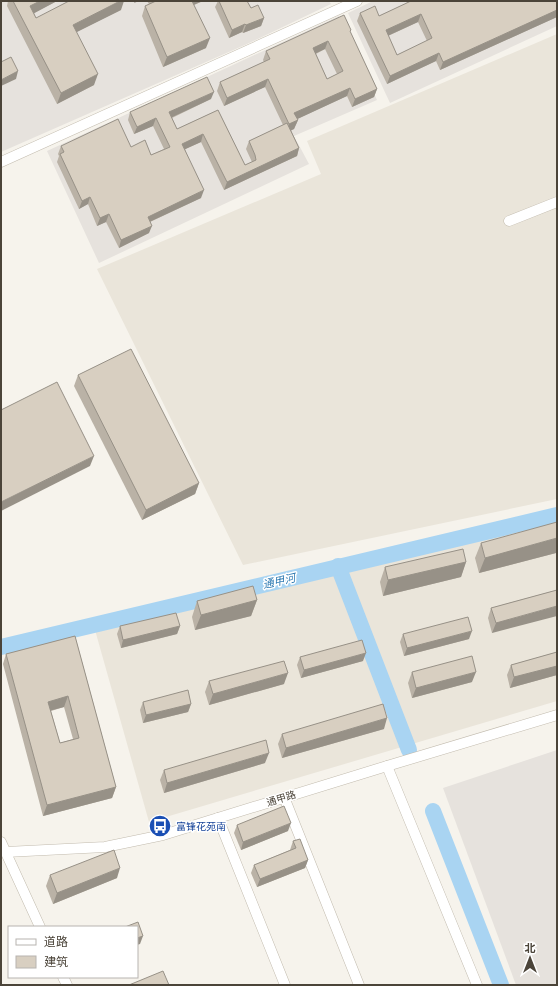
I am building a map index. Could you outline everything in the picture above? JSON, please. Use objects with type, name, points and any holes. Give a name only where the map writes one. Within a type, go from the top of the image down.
[{"type":"street","points":[[1,162],[357,1]]},
{"type":"street","points":[[509,221],[557,202]]},
{"type":"street","name":"通甲路","points":[[3,850],[105,847],[163,835],[557,715]]},
{"type":"street","points":[[387,766],[477,985]]},
{"type":"street","points":[[284,797],[359,985]]},
{"type":"street","points":[[218,818],[285,985]]},
{"type":"street","points":[[1,842],[3,850],[40,926]]},
{"type":"shaded area","points":[[1,1],[329,1],[331,4],[247,44],[1,152]]},
{"type":"shaded area","points":[[373,1],[557,1],[557,26],[390,103],[348,13]]},
{"type":"shaded area","points":[[339,16],[377,100],[294,136],[309,164],[99,263],[47,151]]},
{"type":"shaded area","points":[[557,34],[557,499],[243,565],[97,269],[321,174],[307,141]]},
{"type":"shaded area","points":[[557,523],[557,701],[149,822],[95,630]]},
{"type":"shaded area","points":[[557,750],[557,985],[516,985],[443,788]]},
{"type":"building","points":[[13,1],[40,1],[30,6],[36,18],[69,1],[120,1],[73,25],[98,74],[61,93]]},
{"type":"building","points":[[156,1],[192,1],[210,38],[167,57],[145,6]]},
{"type":"building","points":[[219,1],[247,1],[251,8],[258,5],[264,18],[232,30]]},
{"type":"building","points":[[411,1],[557,1],[557,10],[443,62],[439,53],[390,76],[360,13],[375,6],[379,16]],"holes":[[[421,14],[432,38],[397,55],[386,30]]]},
{"type":"building","points":[[344,15],[377,89],[355,99],[350,88],[294,113],[298,120],[289,124],[268,79],[227,98],[220,82],[270,59],[266,51]],"holes":[[[328,41],[343,71],[327,79],[313,48]]]},
{"type":"building","points":[[11,57],[18,71],[1,80],[1,62]]},
{"type":"building","points":[[207,77],[214,92],[169,112],[177,129],[218,110],[245,165],[256,160],[249,141],[287,123],[299,148],[227,182],[203,134],[182,144],[204,190],[148,217],[152,226],[121,240],[109,214],[100,218],[90,197],[82,201],[60,154],[64,152],[61,146],[118,119],[131,147],[145,140],[151,155],[170,147],[156,118],[137,127],[130,112]]},
{"type":"building","points":[[131,349],[199,483],[146,510],[78,375]]},
{"type":"building","points":[[57,382],[94,456],[1,502],[1,410]]},
{"type":"building","points":[[557,522],[557,538],[485,558],[481,543]]},
{"type":"building","points":[[463,549],[466,562],[388,580],[385,567]]},
{"type":"building","points":[[253,586],[257,600],[201,615],[197,601]]},
{"type":"building","points":[[557,590],[557,606],[496,623],[491,608]]},
{"type":"building","points":[[176,613],[180,626],[123,640],[120,626]]},
{"type":"building","points":[[468,617],[472,631],[407,648],[403,634]]},
{"type":"building","points":[[75,636],[116,787],[47,805],[6,654]],"holes":[[[68,696],[79,738],[60,743],[48,702]]]},
{"type":"building","points":[[362,640],[366,653],[304,670],[300,657]]},
{"type":"building","points":[[557,652],[557,666],[514,677],[511,665]]},
{"type":"building","points":[[472,656],[476,672],[416,688],[412,672]]},
{"type":"building","points":[[284,661],[288,673],[213,694],[209,681]]},
{"type":"building","points":[[188,690],[191,704],[146,715],[143,702]]},
{"type":"building","points":[[383,704],[387,718],[286,748],[282,734]]},
{"type":"building","points":[[266,740],[269,753],[167,783],[164,770]]},
{"type":"building","points":[[284,806],[291,823],[243,842],[237,825]]},
{"type":"building","points":[[300,839],[308,860],[260,879],[254,865],[296,848],[293,841]]},
{"type":"building","points":[[114,850],[120,868],[57,893],[50,875]]},
{"type":"building","points":[[138,922],[143,936],[138,938],[138,926],[128,926]]},
{"type":"building","points":[[163,971],[169,985],[129,985]]},
{"type":"waterway","name":"通甲河","points":[[1,647],[557,515]]},
{"type":"waterway","points":[[338,566],[409,750]]},
{"type":"waterway","points":[[433,811],[501,985]]},
{"type":"place","name":"富锋花苑南","points":[[160,826]]}]
